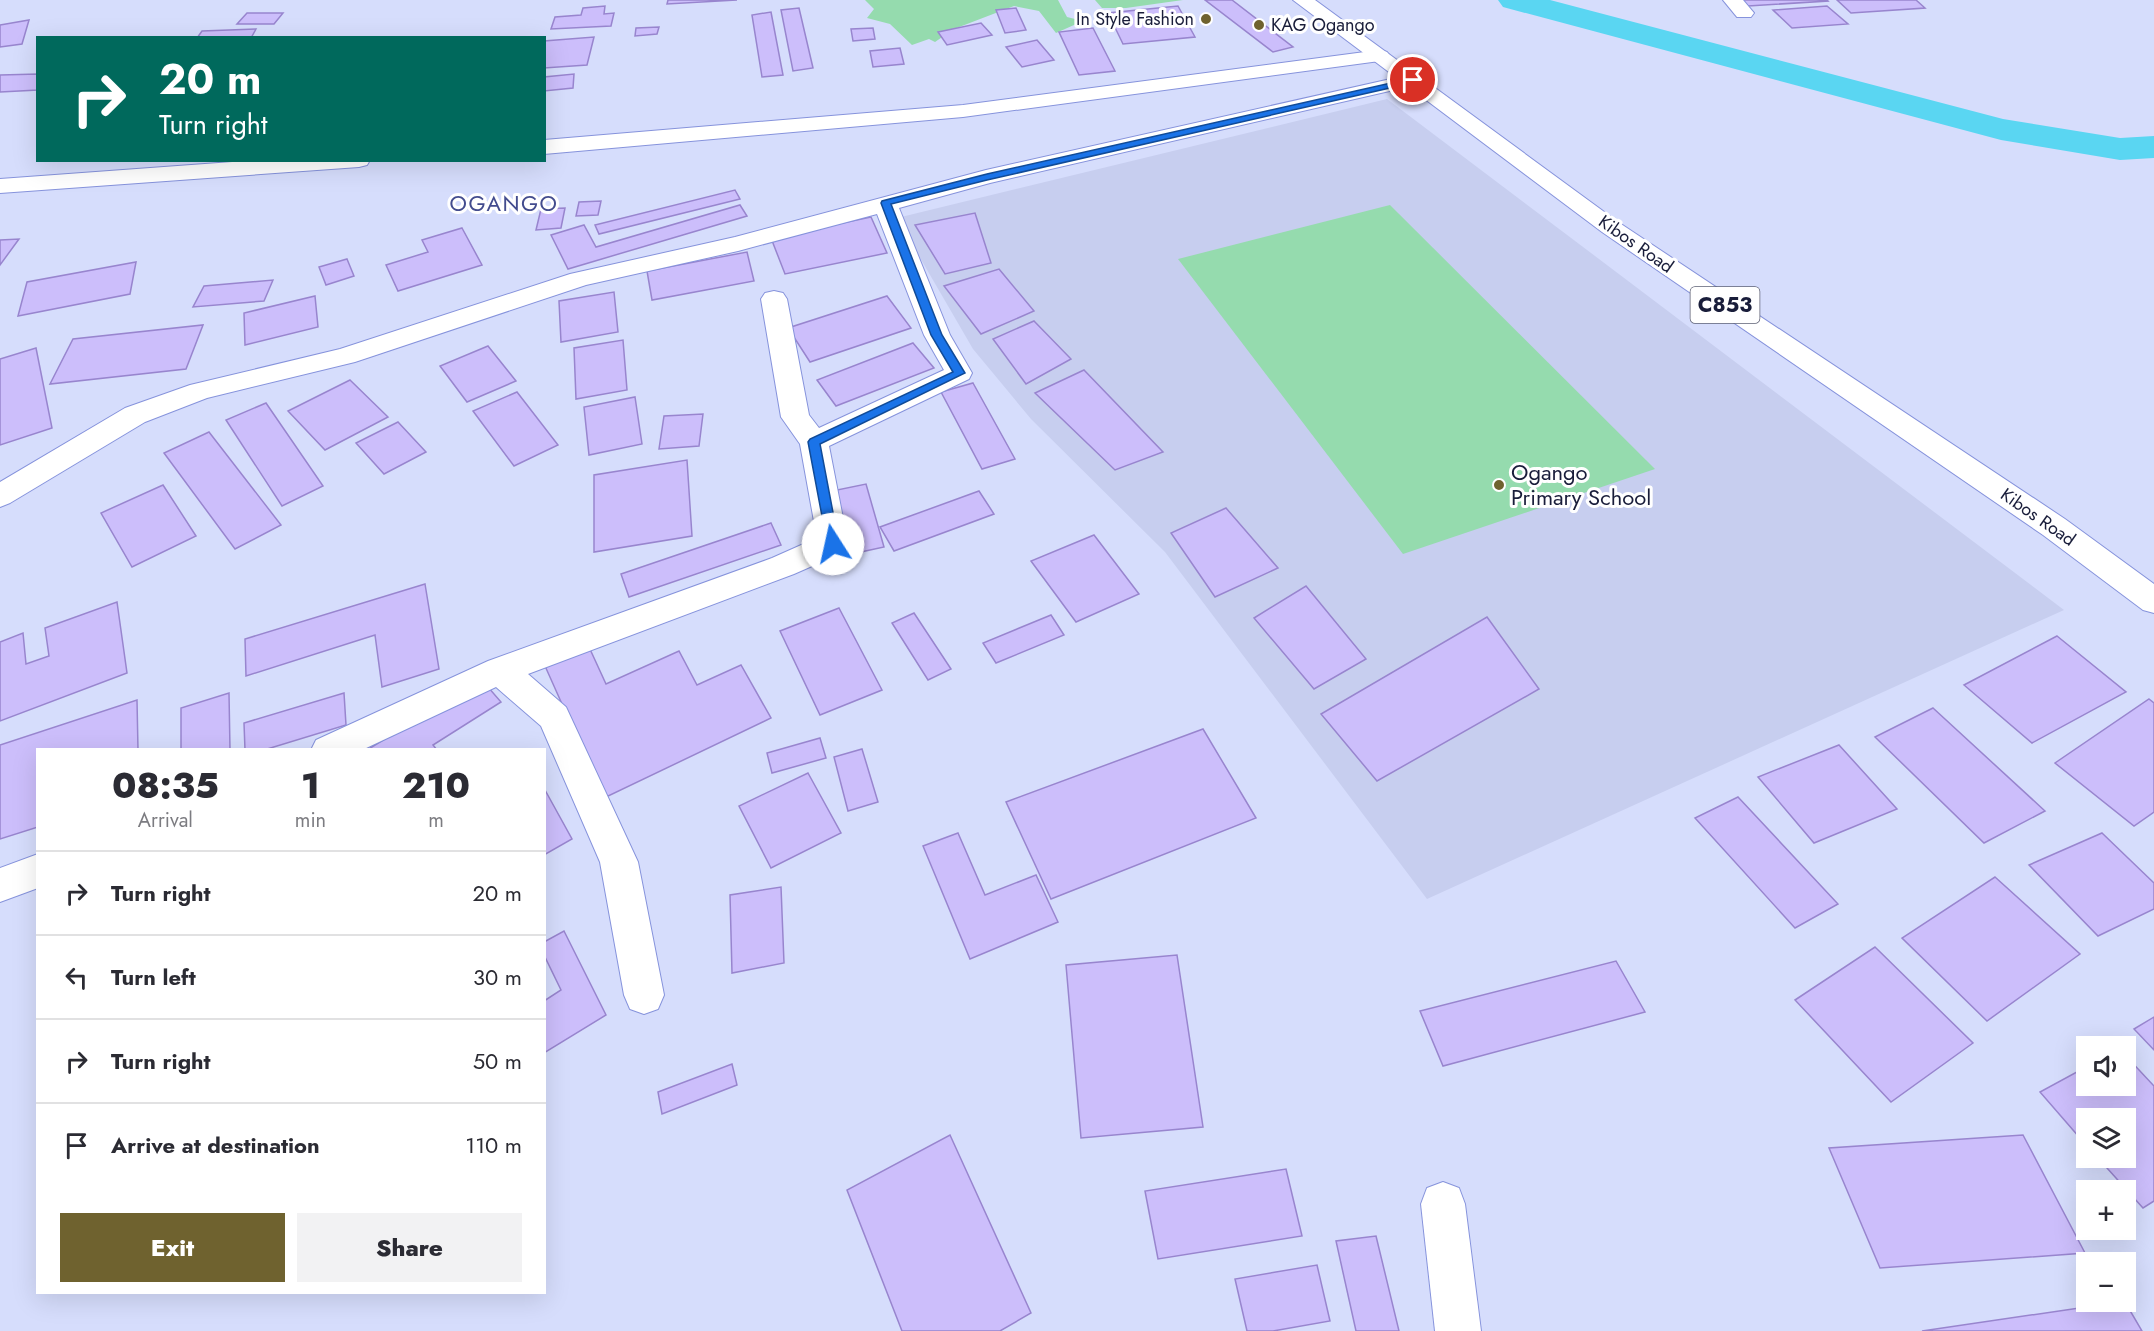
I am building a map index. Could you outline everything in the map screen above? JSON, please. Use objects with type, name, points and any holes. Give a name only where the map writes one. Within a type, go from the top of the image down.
[{"type":"street","name":"Kibos Road","points":[[1303,0],[1610,227],[2055,527],[2154,601]]},
{"type":"street","points":[[546,147],[963,111],[1380,56]]},
{"type":"street","points":[[0,496],[135,415],[200,391],[346,356],[579,279],[738,244],[987,177],[1413,80]]},
{"type":"street","points":[[0,186],[331,162]]},
{"type":"street","points":[[814,442],[959,373],[937,335],[885,203]]},
{"type":"street","points":[[332,748],[500,670],[783,566],[833,544],[814,442],[795,417],[774,299]]},
{"type":"street","points":[[500,670],[554,717],[620,862],[644,995]]},
{"type":"street","points":[[0,885],[36,872]]},
{"type":"street","points":[[1443,1204],[1458,1331]]},
{"type":"shaded area","name":"Ogango Primary School","points":[[1387,99],[2064,610],[1427,899],[1165,552],[1031,419],[973,349],[897,218]]},
{"type":"green space","points":[[865,0],[1058,0],[1067,17],[1083,21],[1056,33],[1039,11],[1014,6],[954,29],[935,42],[929,39],[912,45],[890,24],[867,18],[874,9]]},
{"type":"green space","points":[[1095,0],[1183,0],[1126,8],[1102,8]]},
{"type":"green space","points":[[1390,205],[1655,469],[1403,554],[1178,259]]},
{"type":"building","points":[[668,0],[737,0],[667,4]]},
{"type":"building","points":[[1205,0],[1232,0],[1293,47],[1273,52]]},
{"type":"building","points":[[1742,0],[1827,0],[1828,1],[1748,6]]},
{"type":"building","points":[[1837,0],[1916,0],[1925,8],[1851,13]]},
{"type":"building","points":[[605,6],[604,14],[614,13],[611,26],[551,29],[555,17],[581,15],[583,8]]},
{"type":"building","points":[[1178,6],[1195,37],[1123,44],[1108,13]]},
{"type":"building","points":[[1827,6],[1848,24],[1792,28],[1773,10]]},
{"type":"building","points":[[799,8],[813,68],[793,71],[781,10]]},
{"type":"building","points":[[1016,8],[1026,30],[1005,33],[996,10]]},
{"type":"building","points":[[771,12],[783,75],[762,77],[752,15]]},
{"type":"building","points":[[247,13],[283,13],[274,24],[237,24]]},
{"type":"building","points":[[29,20],[22,44],[0,47],[0,25]]},
{"type":"building","points":[[981,23],[992,35],[947,45],[938,32]]},
{"type":"building","points":[[659,27],[657,34],[635,36],[636,28]]},
{"type":"building","points":[[873,28],[875,39],[853,41],[851,29]]},
{"type":"building","points":[[1093,28],[1115,71],[1079,75],[1059,32]]},
{"type":"building","points":[[256,29],[252,36],[198,36],[202,31]]},
{"type":"building","points":[[594,37],[587,65],[546,68],[546,41]]},
{"type":"building","points":[[1037,40],[1054,60],[1022,67],[1006,47]]},
{"type":"building","points":[[900,48],[904,64],[873,67],[870,51]]},
{"type":"building","points":[[36,74],[36,90],[0,92],[0,75]]},
{"type":"building","points":[[574,74],[573,88],[546,91],[546,77]]},
{"type":"building","points":[[735,190],[740,199],[599,234],[595,225]]},
{"type":"building","points":[[601,201],[598,215],[576,216],[579,202]]},
{"type":"building","points":[[740,205],[747,216],[568,269],[551,235],[584,225],[596,247]]},
{"type":"building","points":[[565,208],[561,228],[536,230],[541,209]]},
{"type":"building","points":[[975,213],[991,263],[945,274],[915,225]]},
{"type":"building","points":[[871,217],[887,253],[785,274],[771,238]]},
{"type":"building","points":[[462,228],[482,265],[398,291],[386,265],[428,252],[422,240]]},
{"type":"building","points":[[19,239],[0,265],[0,240]]},
{"type":"building","points":[[747,252],[754,281],[652,300],[647,271]]},
{"type":"building","points":[[347,259],[354,276],[326,285],[319,267]]},
{"type":"building","points":[[136,262],[130,294],[18,316],[27,282]]},
{"type":"building","points":[[999,269],[1034,311],[981,334],[944,286]]},
{"type":"building","points":[[273,280],[264,301],[193,307],[204,286]]},
{"type":"building","points":[[614,292],[618,332],[561,342],[559,301]]},
{"type":"building","points":[[315,296],[318,327],[245,345],[244,313]]},
{"type":"building","points":[[887,296],[911,328],[810,362],[788,328]]},
{"type":"building","points":[[1034,321],[1071,359],[1026,384],[993,339]]},
{"type":"building","points":[[203,325],[186,369],[50,384],[73,339]]},
{"type":"building","points":[[623,340],[627,390],[576,399],[574,348]]},
{"type":"building","points":[[913,343],[934,368],[836,406],[817,380]]},
{"type":"building","points":[[488,346],[516,381],[467,402],[440,366]]},
{"type":"building","points":[[36,348],[52,428],[0,445],[0,359]]},
{"type":"building","points":[[1084,370],[1163,452],[1115,470],[1035,393]]},
{"type":"building","points":[[350,380],[388,417],[325,450],[288,411]]},
{"type":"building","points":[[973,383],[1015,459],[982,469],[941,392]]},
{"type":"building","points":[[517,392],[558,445],[514,466],[473,411]]},
{"type":"building","points":[[635,397],[642,444],[589,455],[584,407]]},
{"type":"building","points":[[266,403],[323,486],[282,506],[226,420]]},
{"type":"building","points":[[703,414],[699,446],[659,449],[664,416]]},
{"type":"building","points":[[398,422],[426,452],[384,474],[356,443]]},
{"type":"building","points":[[209,432],[281,525],[235,549],[164,453]]},
{"type":"building","points":[[687,460],[692,536],[594,552],[594,475]]},
{"type":"building","points":[[866,484],[884,547],[847,555],[832,491]]},
{"type":"building","points":[[163,485],[196,536],[132,567],[101,513]]},
{"type":"building","points":[[979,491],[994,514],[894,551],[880,527]]},
{"type":"building","points":[[1226,508],[1278,568],[1215,597],[1171,533]]},
{"type":"building","points":[[771,523],[781,545],[629,597],[621,574]]},
{"type":"building","points":[[1094,535],[1139,594],[1076,622],[1031,561]]},
{"type":"building","points":[[425,584],[439,669],[382,687],[375,635],[246,676],[245,639]]},
{"type":"building","points":[[1306,586],[1366,659],[1314,689],[1254,618]]},
{"type":"building","points":[[117,602],[127,673],[0,721],[0,642],[23,633],[26,664],[49,656],[45,628]]},
{"type":"building","points":[[839,608],[882,690],[820,715],[780,631]]},
{"type":"building","points":[[914,613],[951,669],[928,680],[892,623]]},
{"type":"building","points":[[1051,615],[1064,635],[996,663],[983,643]]},
{"type":"building","points":[[1487,617],[1539,689],[1377,781],[1321,714]]},
{"type":"building","points":[[2057,636],[2126,692],[2032,743],[1964,685]]},
{"type":"building","points":[[589,647],[606,684],[679,651],[697,685],[741,665],[771,718],[604,798],[545,666]]},
{"type":"building","points":[[481,679],[501,702],[433,745],[435,748],[370,748]]},
{"type":"building","points":[[229,693],[230,748],[181,748],[181,708]]},
{"type":"building","points":[[344,693],[346,725],[271,748],[245,748],[244,723]]},
{"type":"building","points":[[2149,699],[2154,703],[2154,812],[2134,826],[2055,763]]},
{"type":"building","points":[[137,700],[138,748],[36,748],[36,828],[0,839],[0,745]]},
{"type":"building","points":[[1933,708],[2045,811],[1984,843],[1875,737]]},
{"type":"building","points":[[1203,729],[1256,818],[1051,899],[1006,802]]},
{"type":"building","points":[[820,738],[826,758],[772,773],[767,753]]},
{"type":"building","points":[[1839,745],[1897,809],[1814,843],[1758,777]]},
{"type":"building","points":[[862,749],[878,802],[848,811],[834,757]]},
{"type":"building","points":[[808,773],[841,833],[771,868],[739,806]]},
{"type":"building","points":[[546,792],[572,839],[546,854]]},
{"type":"building","points":[[1738,797],[1838,904],[1795,928],[1695,818]]},
{"type":"building","points":[[958,833],[985,895],[1036,875],[1058,922],[970,959],[923,846]]},
{"type":"building","points":[[2102,833],[2154,883],[2154,909],[2098,936],[2029,865]]},
{"type":"building","points":[[1995,877],[2080,954],[1987,1021],[1902,938]]},
{"type":"building","points":[[781,887],[784,963],[732,973],[730,895]]},
{"type":"building","points":[[564,931],[606,1015],[546,1052],[546,1000],[561,990],[546,959],[546,941]]},
{"type":"building","points":[[1875,947],[1973,1043],[1891,1102],[1795,1000]]},
{"type":"building","points":[[1177,955],[1203,1127],[1081,1138],[1066,965]]},
{"type":"building","points":[[1616,961],[1645,1012],[1443,1066],[1420,1011]]},
{"type":"building","points":[[2154,1017],[2154,1050],[2134,1029]]},
{"type":"building","points":[[732,1064],[737,1085],[662,1114],[658,1092]]},
{"type":"building","points":[[2136,1067],[2154,1086],[2154,1201],[2143,1208],[2136,1200],[2136,1180],[2118,1180],[2107,1168],[2136,1168],[2136,1108],[2076,1108],[2076,1133],[2040,1092],[2076,1072],[2076,1096],[2136,1096]]},
{"type":"building","points":[[950,1135],[1031,1313],[1000,1331],[902,1331],[847,1190]]},
{"type":"building","points":[[2023,1135],[2076,1236],[2076,1240],[2084,1252],[1880,1268],[1829,1148]]},
{"type":"building","points":[[1286,1169],[1302,1236],[1158,1259],[1145,1191]]},
{"type":"building","points":[[1376,1236],[1399,1331],[1356,1331],[1336,1241]]},
{"type":"building","points":[[1317,1265],[1330,1321],[1273,1331],[1247,1331],[1235,1279]]},
{"type":"building","points":[[2076,1308],[2076,1312],[2131,1312],[2142,1331],[1922,1331]]},
{"type":"waterway","points":[[1514,0],[2001,129],[2120,149],[2154,147]]},
{"type":"place","name":"In Style Fashion","points":[[1206,19]]},
{"type":"place","name":"KAG Ogango","points":[[1259,25]]},
{"type":"place","name":"Ogango Primary School","points":[[1499,485]]},
{"type":"district","name":"OGANGO","points":[[504,203]]},
{"type":"route","points":[[833,544],[814,442],[959,373],[937,335],[885,203],[987,177],[1413,80]]}]
